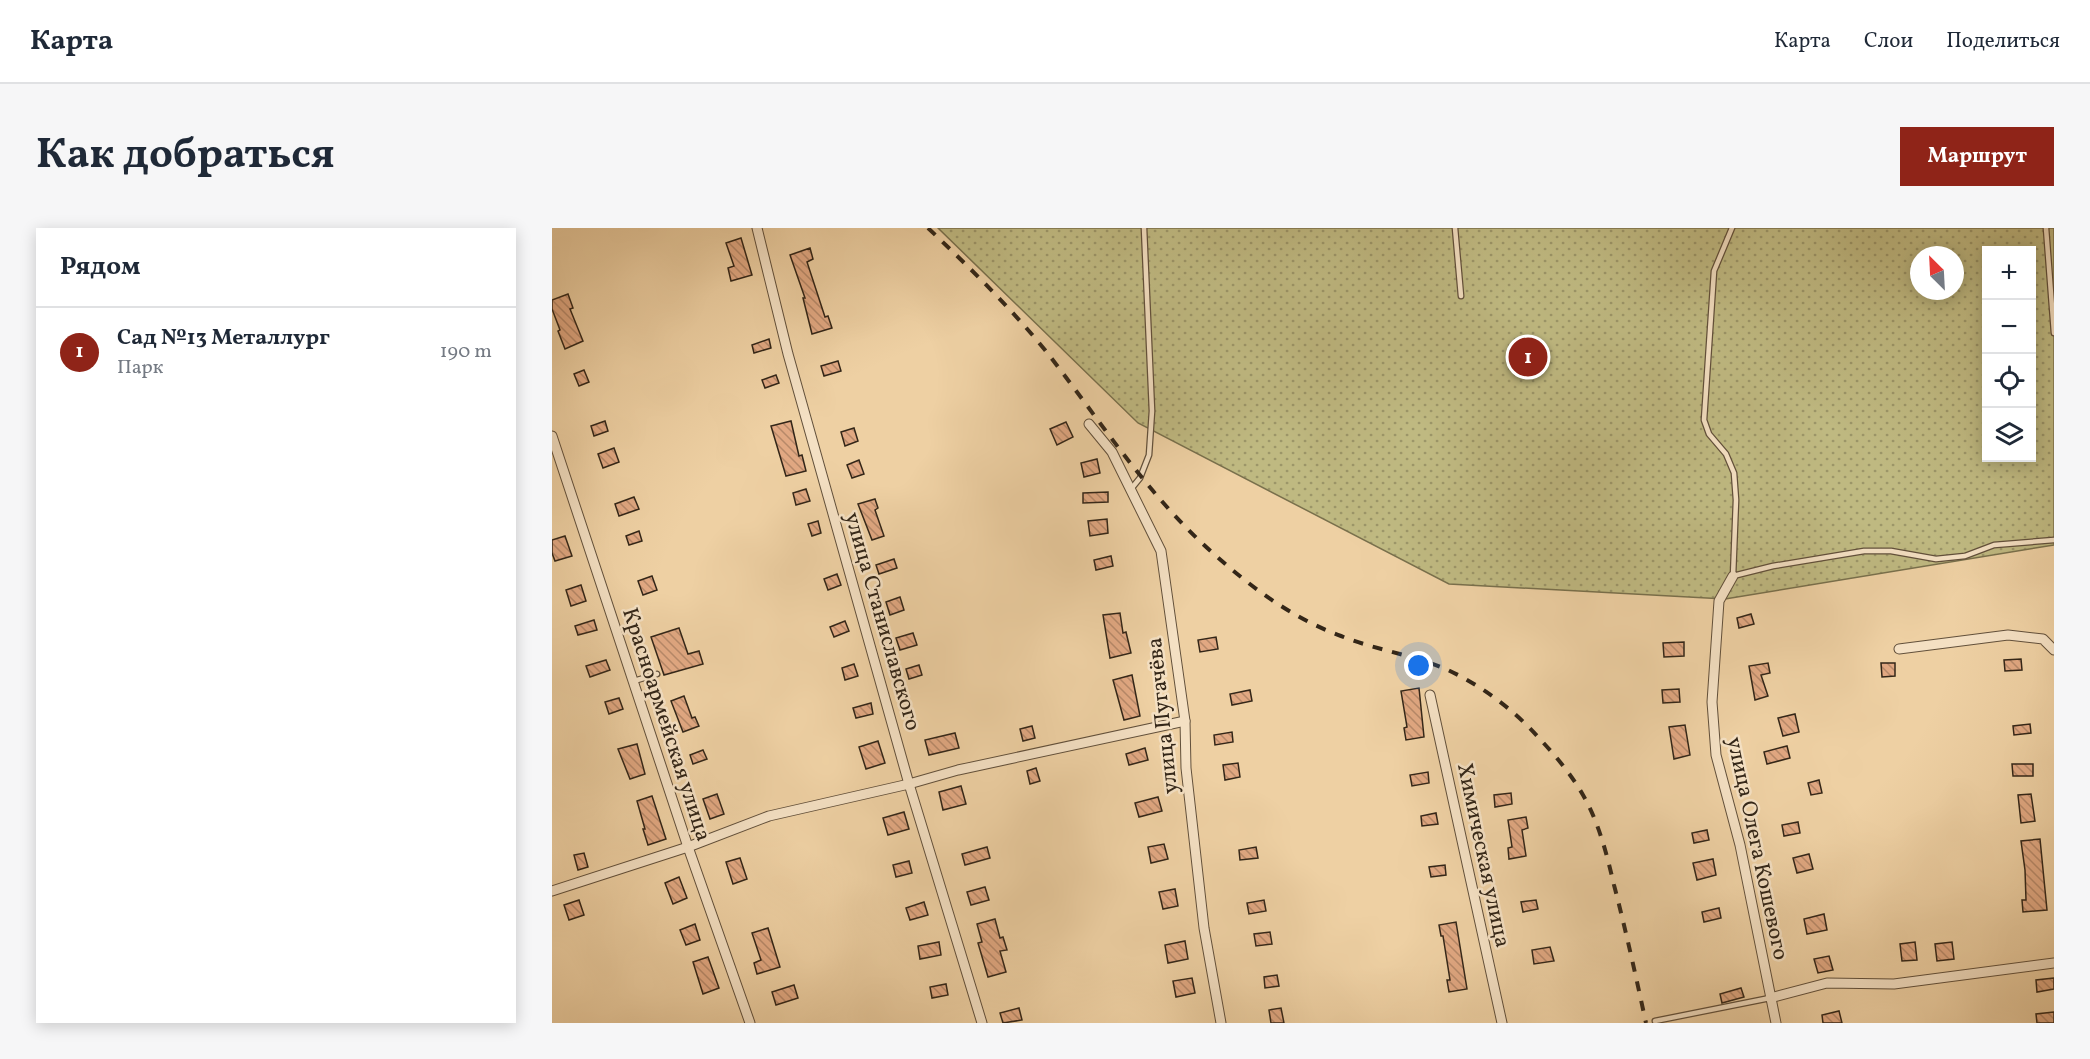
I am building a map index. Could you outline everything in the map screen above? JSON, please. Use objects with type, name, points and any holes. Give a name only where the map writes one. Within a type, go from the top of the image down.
[{"type":"street","name":"улица Станиславского","points":[[756,228],[788,354],[909,784],[982,1023]]},
{"type":"street","name":"улица Пугачёва","points":[[1089,424],[1112,452],[1161,551],[1185,721],[1186,768],[1204,928],[1221,1023]]},
{"type":"street","name":"Красноармейская улица","points":[[552,436],[688,847],[750,1023]]},
{"type":"street","name":"улица Олега Кошевого","points":[[1733,576],[1719,601],[1712,702],[1716,755],[1740,845],[1776,1023]]},
{"type":"street","points":[[1899,649],[2008,635],[2043,639],[2054,650]]},
{"type":"street","name":"Химическая улица","points":[[1431,695],[1502,1023]]},
{"type":"street","points":[[552,891],[688,847],[769,816],[909,784],[958,770],[1185,721]]},
{"type":"street","points":[[1770,998],[1827,983],[1894,984],[2054,963]]},
{"type":"lane","points":[[1131,489],[1140,478],[1149,455],[1152,411],[1144,228]]},
{"type":"lane","points":[[1455,228],[1461,296]]},
{"type":"lane","points":[[1732,228],[1714,271],[1704,420],[1709,434],[1726,454],[1734,473],[1736,500],[1733,576],[1773,566],[1864,552],[1891,551],[1936,559],[1965,556],[1994,545],[2054,540]]},
{"type":"lane","points":[[2046,228],[2054,333]]},
{"type":"lane","points":[[634,681],[657,674]]},
{"type":"lane","points":[[1655,1021],[1770,998]]},
{"type":"shaded area","points":[[938,228],[2054,228],[2054,545],[1725,599],[1449,584],[1138,423]]},
{"type":"building","points":[[741,238],[752,275],[731,281],[728,268],[734,266],[726,243]]},
{"type":"building","points":[[810,248],[813,259],[807,262],[825,317],[828,316],[832,328],[812,334],[803,298],[805,298],[790,255]]},
{"type":"building","points":[[568,294],[573,308],[570,309],[583,341],[565,349],[552,309],[552,300]]},
{"type":"building","points":[[769,339],[771,348],[754,353],[752,345]]},
{"type":"building","points":[[838,361],[841,371],[824,376],[821,366]]},
{"type":"building","points":[[584,370],[589,382],[579,386],[574,374]]},
{"type":"building","points":[[776,375],[779,383],[765,388],[762,380]]},
{"type":"building","points":[[605,421],[608,431],[594,436],[591,426]]},
{"type":"building","points":[[791,421],[799,456],[802,455],[806,471],[786,476],[771,426]]},
{"type":"building","points":[[1066,422],[1073,437],[1057,445],[1050,429]]},
{"type":"building","points":[[854,428],[858,441],[845,446],[841,432]]},
{"type":"building","points":[[614,448],[619,462],[603,468],[598,454]]},
{"type":"building","points":[[1097,459],[1100,473],[1084,477],[1081,463]]},
{"type":"building","points":[[859,460],[864,474],[852,478],[847,465]]},
{"type":"building","points":[[806,489],[810,501],[796,505],[793,493]]},
{"type":"building","points":[[1108,492],[1108,502],[1083,503],[1083,493]]},
{"type":"building","points":[[634,497],[639,509],[619,516],[615,504]]},
{"type":"building","points":[[875,499],[878,508],[875,510],[884,536],[872,540],[858,504]]},
{"type":"building","points":[[1107,519],[1108,533],[1090,536],[1088,521]]},
{"type":"building","points":[[818,521],[821,533],[812,536],[808,524]]},
{"type":"building","points":[[639,531],[642,541],[629,545],[626,536]]},
{"type":"building","points":[[565,536],[572,556],[555,561],[552,553],[552,540]]},
{"type":"building","points":[[1111,556],[1113,566],[1096,570],[1094,560]]},
{"type":"building","points":[[894,559],[897,568],[879,574],[876,565]]},
{"type":"building","points":[[837,574],[841,585],[828,590],[824,579]]},
{"type":"building","points":[[652,576],[657,590],[643,595],[638,581]]},
{"type":"building","points":[[581,585],[586,601],[571,606],[566,590]]},
{"type":"building","points":[[900,597],[904,610],[890,615],[886,602]]},
{"type":"building","points":[[1120,613],[1123,633],[1126,632],[1131,653],[1110,658],[1103,615]]},
{"type":"building","points":[[1751,614],[1754,624],[1739,628],[1737,618]]},
{"type":"building","points":[[594,620],[597,630],[578,635],[575,626]]},
{"type":"building","points":[[845,621],[849,631],[834,637],[830,627]]},
{"type":"building","points":[[679,628],[688,654],[699,651],[703,664],[664,675],[651,637]]},
{"type":"building","points":[[913,633],[917,645],[900,650],[896,638]]},
{"type":"building","points":[[1216,637],[1218,649],[1200,652],[1198,640]]},
{"type":"building","points":[[1684,642],[1684,656],[1664,657],[1663,643]]},
{"type":"building","points":[[2021,659],[2022,670],[2005,671],[2004,660]]},
{"type":"building","points":[[606,660],[610,670],[590,677],[586,666]]},
{"type":"building","points":[[1768,663],[1770,673],[1761,675],[1768,696],[1755,700],[1749,666]]},
{"type":"building","points":[[1881,663],[1895,663],[1895,676],[1882,677]]},
{"type":"building","points":[[854,664],[858,676],[845,680],[842,668]]},
{"type":"building","points":[[919,665],[922,675],[909,679],[906,669]]},
{"type":"building","points":[[1132,675],[1140,716],[1124,720],[1113,680]]},
{"type":"building","points":[[1419,688],[1424,737],[1406,740],[1404,728],[1407,727],[1401,691]]},
{"type":"building","points":[[1679,689],[1680,702],[1663,703],[1662,690]]},
{"type":"building","points":[[1250,690],[1252,701],[1232,705],[1230,694]]},
{"type":"building","points":[[684,696],[692,718],[695,717],[699,726],[683,732],[671,701]]},
{"type":"building","points":[[619,698],[623,709],[609,714],[605,702]]},
{"type":"building","points":[[871,703],[873,714],[856,718],[853,708]]},
{"type":"building","points":[[1795,714],[1799,732],[1783,736],[1778,718]]},
{"type":"building","points":[[2030,724],[2031,733],[2014,735],[2013,726]]},
{"type":"building","points":[[1685,725],[1690,755],[1674,759],[1669,727]]},
{"type":"building","points":[[1032,726],[1035,738],[1023,741],[1020,729]]},
{"type":"building","points":[[1232,732],[1233,742],[1215,745],[1214,735]]},
{"type":"building","points":[[955,733],[959,748],[929,755],[925,740]]},
{"type":"building","points":[[878,741],[885,763],[866,769],[859,747]]},
{"type":"building","points":[[637,744],[645,774],[630,779],[618,749]]},
{"type":"building","points":[[1787,746],[1790,758],[1767,764],[1764,752]]},
{"type":"building","points":[[1145,748],[1148,760],[1129,765],[1126,754]]},
{"type":"building","points":[[703,750],[707,759],[693,764],[690,755]]},
{"type":"building","points":[[1238,763],[1240,777],[1225,780],[1223,765]]},
{"type":"building","points":[[2012,764],[2033,764],[2033,776],[2013,776]]},
{"type":"building","points":[[1036,768],[1040,781],[1030,784],[1027,771]]},
{"type":"building","points":[[1428,772],[1429,783],[1412,786],[1410,775]]},
{"type":"building","points":[[1819,780],[1822,793],[1811,795],[1808,783]]},
{"type":"building","points":[[961,786],[966,804],[943,810],[939,792]]},
{"type":"building","points":[[1511,793],[1512,804],[1495,807],[1494,795]]},
{"type":"building","points":[[717,794],[724,814],[710,819],[703,799]]},
{"type":"building","points":[[2031,794],[2035,821],[2021,823],[2018,795]]},
{"type":"building","points":[[652,796],[666,839],[648,845],[637,801]]},
{"type":"building","points":[[1158,797],[1162,811],[1139,817],[1135,803]]},
{"type":"building","points":[[904,812],[909,829],[888,835],[883,818]]},
{"type":"building","points":[[1436,813],[1438,824],[1422,826],[1421,816]]},
{"type":"building","points":[[1526,817],[1528,828],[1522,830],[1526,856],[1509,859],[1508,848],[1512,847],[1508,820]]},
{"type":"building","points":[[1798,822],[1800,833],[1784,836],[1782,825]]},
{"type":"building","points":[[1707,830],[1709,840],[1694,843],[1692,833]]},
{"type":"building","points":[[2040,839],[2047,910],[2023,912],[2022,900],[2026,900],[2021,841]]},
{"type":"building","points":[[1164,844],[1168,859],[1151,863],[1148,847]]},
{"type":"building","points":[[987,847],[990,858],[965,865],[962,854]]},
{"type":"building","points":[[1256,847],[1258,858],[1240,860],[1239,850]]},
{"type":"building","points":[[584,853],[588,867],[578,870],[574,855]]},
{"type":"building","points":[[1809,854],[1813,869],[1797,873],[1793,858]]},
{"type":"building","points":[[740,858],[747,879],[733,884],[726,862]]},
{"type":"building","points":[[1713,859],[1716,875],[1697,880],[1693,863]]},
{"type":"building","points":[[909,861],[912,873],[896,877],[893,865]]},
{"type":"building","points":[[1445,865],[1446,875],[1431,877],[1429,867]]},
{"type":"building","points":[[679,877],[687,898],[673,904],[665,883]]},
{"type":"building","points":[[985,887],[989,900],[971,905],[967,892]]},
{"type":"building","points":[[1175,889],[1178,906],[1163,909],[1159,892]]},
{"type":"building","points":[[579,900],[584,915],[569,920],[564,905]]},
{"type":"building","points":[[1264,900],[1266,911],[1249,914],[1247,903]]},
{"type":"building","points":[[1536,900],[1538,909],[1523,912],[1521,902]]},
{"type":"building","points":[[924,902],[928,915],[910,920],[906,908]]},
{"type":"building","points":[[1719,908],[1721,918],[1704,922],[1702,912]]},
{"type":"building","points":[[1824,914],[1827,930],[1807,934],[1804,919]]},
{"type":"building","points":[[995,919],[1000,938],[1003,937],[1007,950],[1000,951],[1006,972],[988,977],[978,943],[982,942],[977,924]]},
{"type":"building","points":[[1456,922],[1467,989],[1449,992],[1447,980],[1450,980],[1439,925]]},
{"type":"building","points":[[695,924],[700,940],[686,945],[680,930]]},
{"type":"building","points":[[768,928],[780,967],[757,974],[754,963],[761,960],[752,933]]},
{"type":"building","points":[[1270,932],[1272,944],[1256,946],[1254,934]]},
{"type":"building","points":[[1185,941],[1188,959],[1168,963],[1165,945]]},
{"type":"building","points":[[939,942],[941,955],[920,959],[918,946]]},
{"type":"building","points":[[1915,942],[1917,960],[1902,961],[1900,944]]},
{"type":"building","points":[[1952,942],[1954,959],[1937,961],[1935,944]]},
{"type":"building","points":[[1550,947],[1554,961],[1534,964],[1532,950]]},
{"type":"building","points":[[1829,956],[1833,970],[1818,973],[1814,959]]},
{"type":"building","points":[[708,957],[719,988],[703,994],[693,962]]},
{"type":"building","points":[[1277,975],[1279,986],[1265,988],[1264,977]]},
{"type":"building","points":[[1192,978],[1195,993],[1176,997],[1173,981]]},
{"type":"building","points":[[2054,978],[2054,989],[2037,992],[2036,980]]},
{"type":"building","points":[[946,984],[948,995],[932,998],[930,987]]},
{"type":"building","points":[[794,985],[798,998],[776,1005],[772,992]]},
{"type":"building","points":[[1741,988],[1744,997],[1722,1003],[1720,994]]},
{"type":"building","points":[[1019,1008],[1022,1020],[1003,1023],[1000,1013]]},
{"type":"building","points":[[1281,1008],[1284,1023],[1271,1023],[1269,1010]]},
{"type":"building","points":[[1839,1011],[1842,1023],[1823,1023],[1822,1015]]},
{"type":"building","points":[[2054,1012],[2054,1023],[2037,1023],[2036,1014]]},
{"type":"railway","points":[[928,228],[1017,318],[1045,350],[1125,456],[1167,507],[1228,567],[1273,601],[1323,629],[1354,641],[1435,665],[1461,676],[1508,708],[1529,727],[1578,787],[1598,828],[1623,920],[1646,1023]]},
{"type":"place","name":"Сад №13 Металлург","points":[[1528,357]]}]
